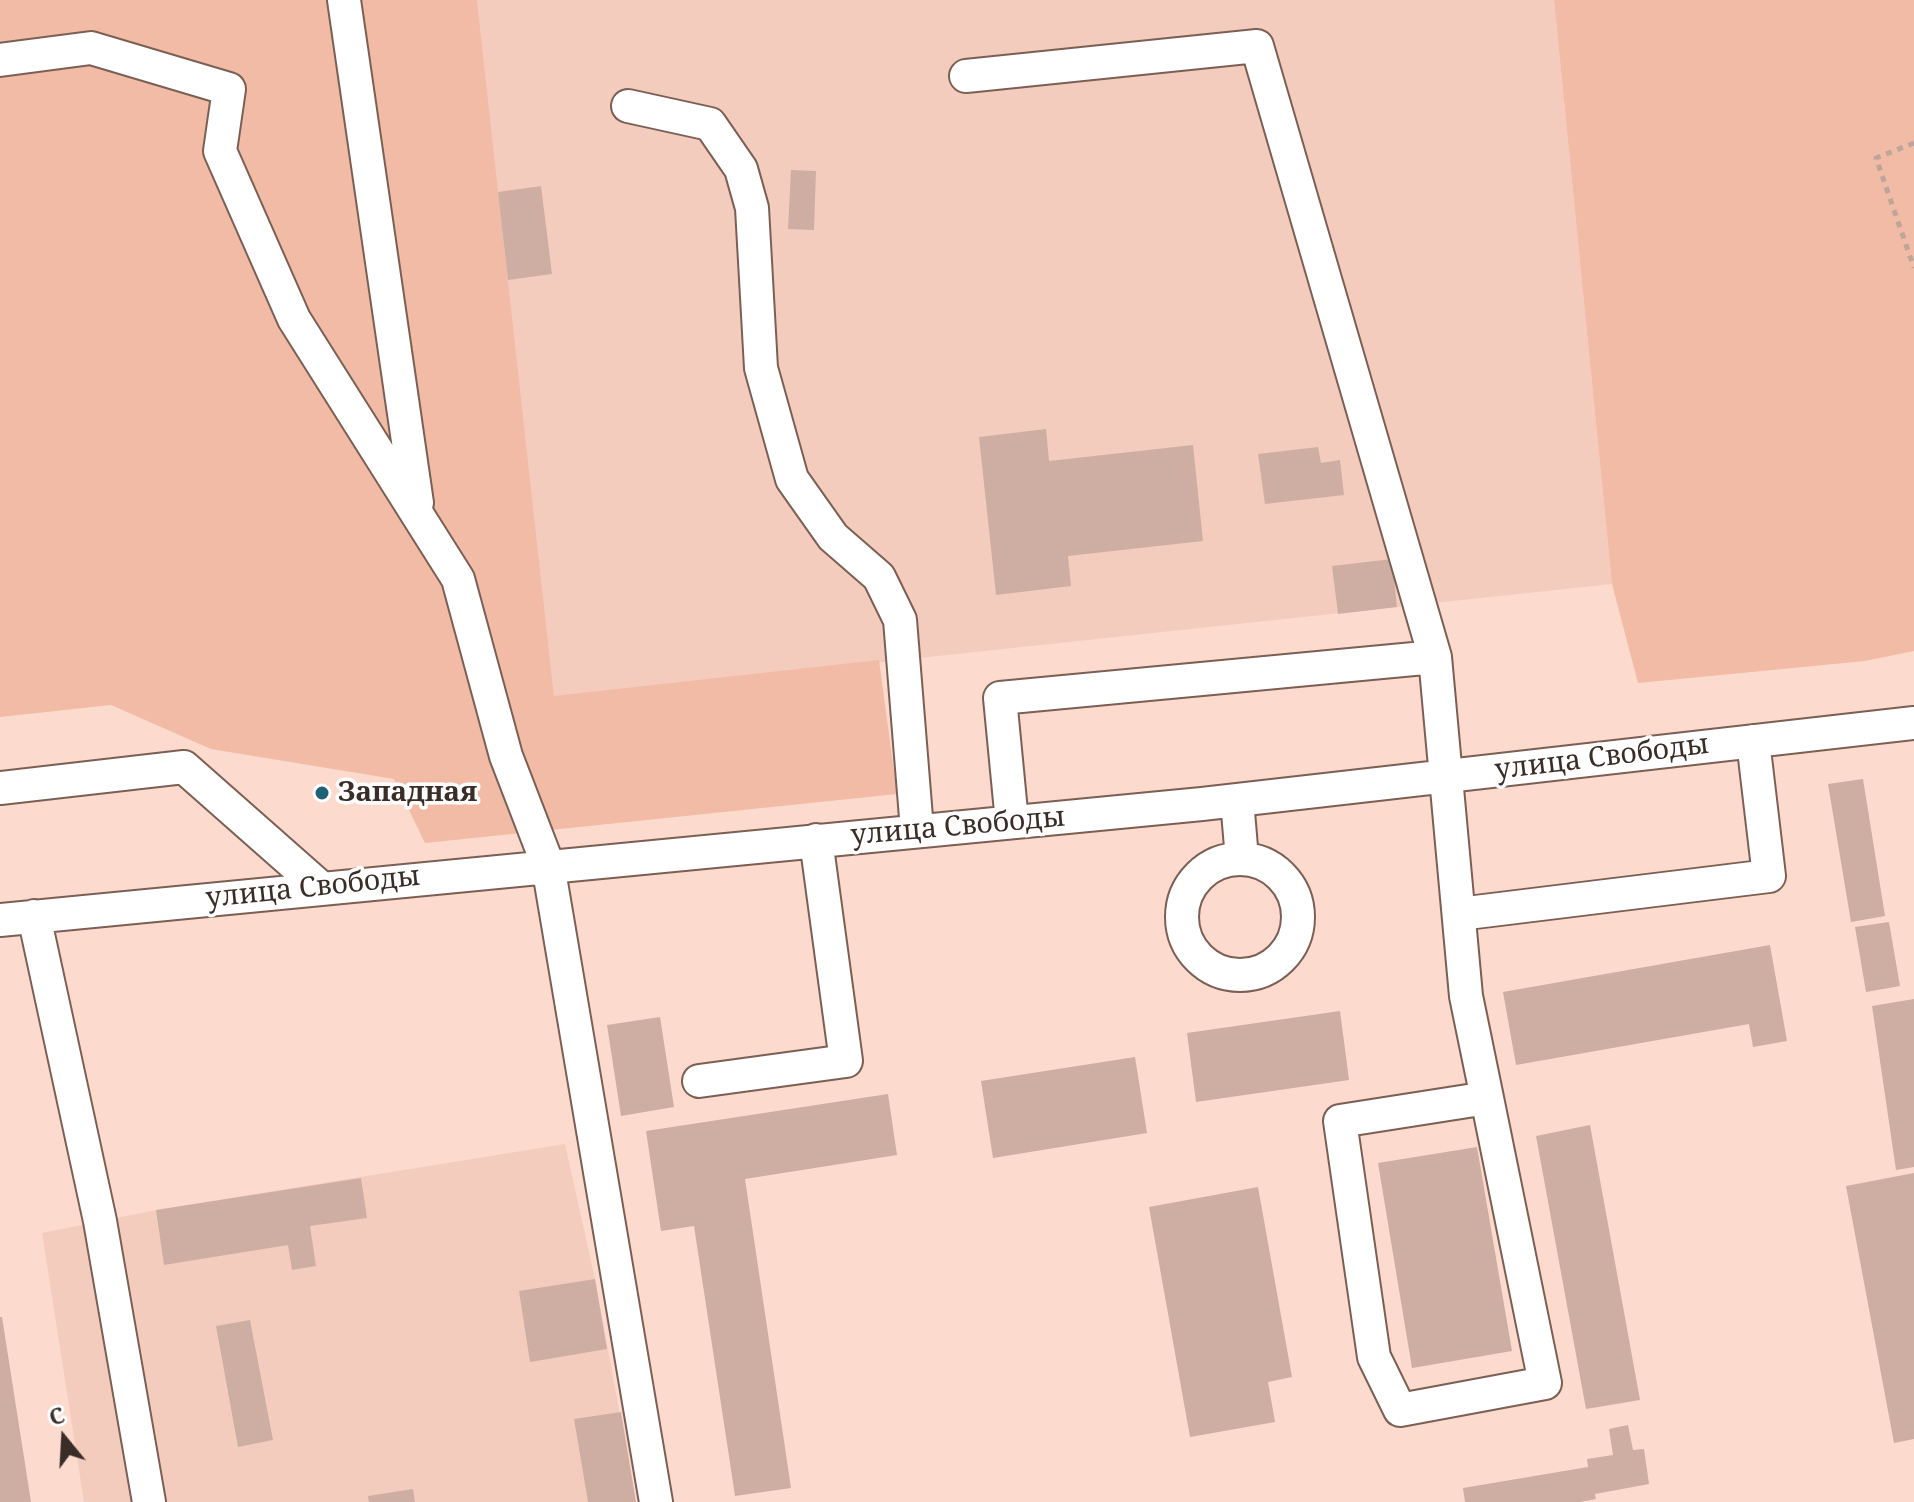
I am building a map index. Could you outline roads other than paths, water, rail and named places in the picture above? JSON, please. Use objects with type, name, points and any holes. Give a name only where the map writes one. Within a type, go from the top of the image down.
[{"type":"street","points":[[344,0],[419,518]]},
{"type":"street","points":[[966,76],[1257,46],[1435,657],[1466,996],[1487,1098],[1545,1383],[1400,1410],[1374,1357],[1340,1121],[1487,1098]]},
{"type":"street","points":[[0,60],[91,48],[229,89],[220,151],[294,319],[458,579],[506,756],[548,865],[656,1502]]},
{"type":"street","points":[[628,106],[710,124],[741,169],[752,208],[761,368],[792,479],[833,537],[879,577],[900,620],[917,830]]},
{"type":"street","points":[[1012,822],[1000,698],[1435,657]]},
{"type":"street","name":"улица Свободы","points":[[0,920],[1237,800],[1914,723]]},
{"type":"street","points":[[1459,914],[1769,876],[1753,741]]},
{"type":"street","points":[[0,788],[184,767],[320,887]]},
{"type":"street","points":[[1237,800],[1242,859]]},
{"type":"street","points":[[699,1081],[846,1061],[816,840]]},
{"type":"street","points":[[34,916],[100,1221],[149,1502]]},
{"type":"place","name":"Западная","points":[[322,793]]}]
